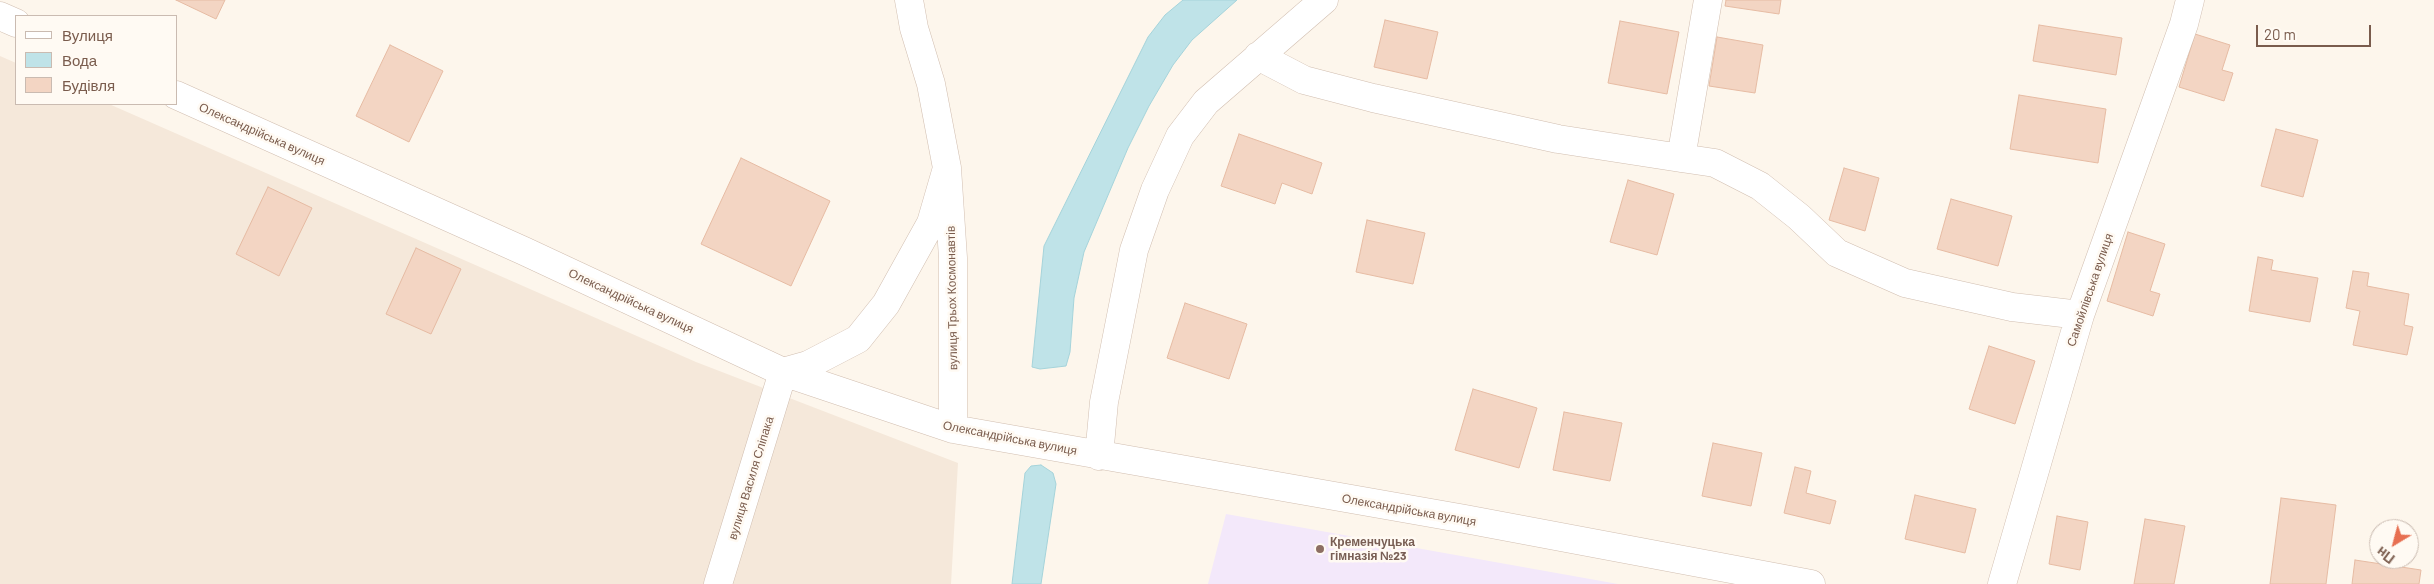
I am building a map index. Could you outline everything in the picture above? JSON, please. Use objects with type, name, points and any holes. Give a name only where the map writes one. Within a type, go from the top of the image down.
[{"type":"street","name":"вулиця Трьох Космонавтів","points":[[909,0],[914,28],[931,84],[947,168],[953,258],[953,429]]},
{"type":"street","points":[[1099,456],[1104,402],[1119,316],[1134,250],[1155,190],[1180,136],[1206,102],[1324,0]]},
{"type":"street","points":[[1681,158],[1708,0]]},
{"type":"street","name":"Самойлівська вулиця","points":[[2002,584],[2080,315],[2184,24],[2190,0]]},
{"type":"street","points":[[0,16],[15,23]]},
{"type":"street","points":[[1258,56],[1304,80],[1372,98],[1558,139],[1715,163],[1760,186],[1799,217],[1837,253],[1905,283],[2012,307],[2080,315]]},
{"type":"street","name":"Олександрійська вулиця","points":[[178,96],[524,251],[784,372],[953,429],[1465,519],[1811,584]]},
{"type":"street","name":"вулиця Трьох Космонавтів","points":[[784,372],[808,364],[858,340],[886,304],[931,223],[947,168]]},
{"type":"street","name":"вулиця Василя Сліпака","points":[[718,584],[784,372]]},
{"type":"shaded area","points":[[0,56],[15,63],[15,105],[111,105],[696,362],[958,463],[951,584],[0,584]]},
{"type":"shaded area","name":"Кременчуцька гімназія №23","points":[[1226,514],[1618,584],[1208,584]]},
{"type":"water","points":[[1183,0],[1237,0],[1192,40],[1173,65],[1149,106],[1128,148],[1084,252],[1074,298],[1070,352],[1066,366],[1040,369],[1032,367],[1044,246],[1148,37],[1165,15]]},
{"type":"water","points":[[1041,465],[1053,473],[1056,484],[1041,584],[1012,584],[1025,473],[1031,466]]},
{"type":"building","points":[[176,0],[225,0],[216,19]]},
{"type":"building","points":[[1726,0],[1781,0],[1779,14],[1725,6]]},
{"type":"building","points":[[1385,20],[1438,32],[1427,79],[1374,67]]},
{"type":"building","points":[[1620,21],[1679,32],[1667,94],[1608,83]]},
{"type":"building","points":[[2039,25],[2122,38],[2116,75],[2033,61]]},
{"type":"building","points":[[2195,34],[2230,45],[2222,70],[2233,73],[2224,101],[2179,87]]},
{"type":"building","points":[[1717,37],[1763,45],[1755,93],[1709,86]]},
{"type":"building","points":[[390,45],[443,71],[409,142],[356,116]]},
{"type":"building","points":[[2019,95],[2106,109],[2098,163],[2010,149]]},
{"type":"building","points":[[2276,129],[2318,140],[2303,197],[2261,186]]},
{"type":"building","points":[[1239,134],[1322,163],[1312,194],[1282,183],[1275,204],[1221,186]]},
{"type":"building","points":[[741,158],[830,201],[791,286],[701,244]]},
{"type":"building","points":[[1844,168],[1879,178],[1865,231],[1829,220]]},
{"type":"building","points":[[1628,180],[1674,194],[1657,255],[1610,242]]},
{"type":"building","points":[[268,187],[312,208],[279,276],[236,254]]},
{"type":"building","points":[[1951,199],[2012,216],[1998,266],[1937,249]]},
{"type":"building","points":[[1367,220],[1425,233],[1413,284],[1356,272]]},
{"type":"building","points":[[2128,232],[2165,244],[2150,291],[2160,294],[2153,316],[2107,301]]},
{"type":"building","points":[[416,248],[461,269],[431,334],[386,314]]},
{"type":"building","points":[[2258,257],[2273,260],[2271,270],[2318,278],[2310,322],[2249,311]]},
{"type":"building","points":[[2353,271],[2369,273],[2367,286],[2409,294],[2404,325],[2413,327],[2407,355],[2353,345],[2360,311],[2346,308]]},
{"type":"building","points":[[1185,303],[1247,324],[1229,379],[1167,358]]},
{"type":"building","points":[[1989,346],[2035,361],[2015,424],[1969,409]]},
{"type":"building","points":[[1473,389],[1537,408],[1519,468],[1455,450]]},
{"type":"building","points":[[1564,412],[1622,423],[1610,481],[1553,470]]},
{"type":"building","points":[[1713,443],[1762,453],[1751,506],[1702,496]]},
{"type":"building","points":[[1795,467],[1811,471],[1806,493],[1836,501],[1830,524],[1784,513]]},
{"type":"building","points":[[1915,495],[1976,509],[1965,553],[1905,539]]},
{"type":"building","points":[[2281,498],[2336,505],[2326,584],[2270,584]]},
{"type":"building","points":[[2057,516],[2088,522],[2080,570],[2049,564]]},
{"type":"building","points":[[2145,519],[2185,526],[2174,584],[2134,584]]},
{"type":"building","points":[[2355,560],[2369,562],[2369,569],[2421,570],[2419,584],[2352,584]]},
{"type":"place","name":"Кременчуцька гімназія №23","points":[[1320,549]]}]
